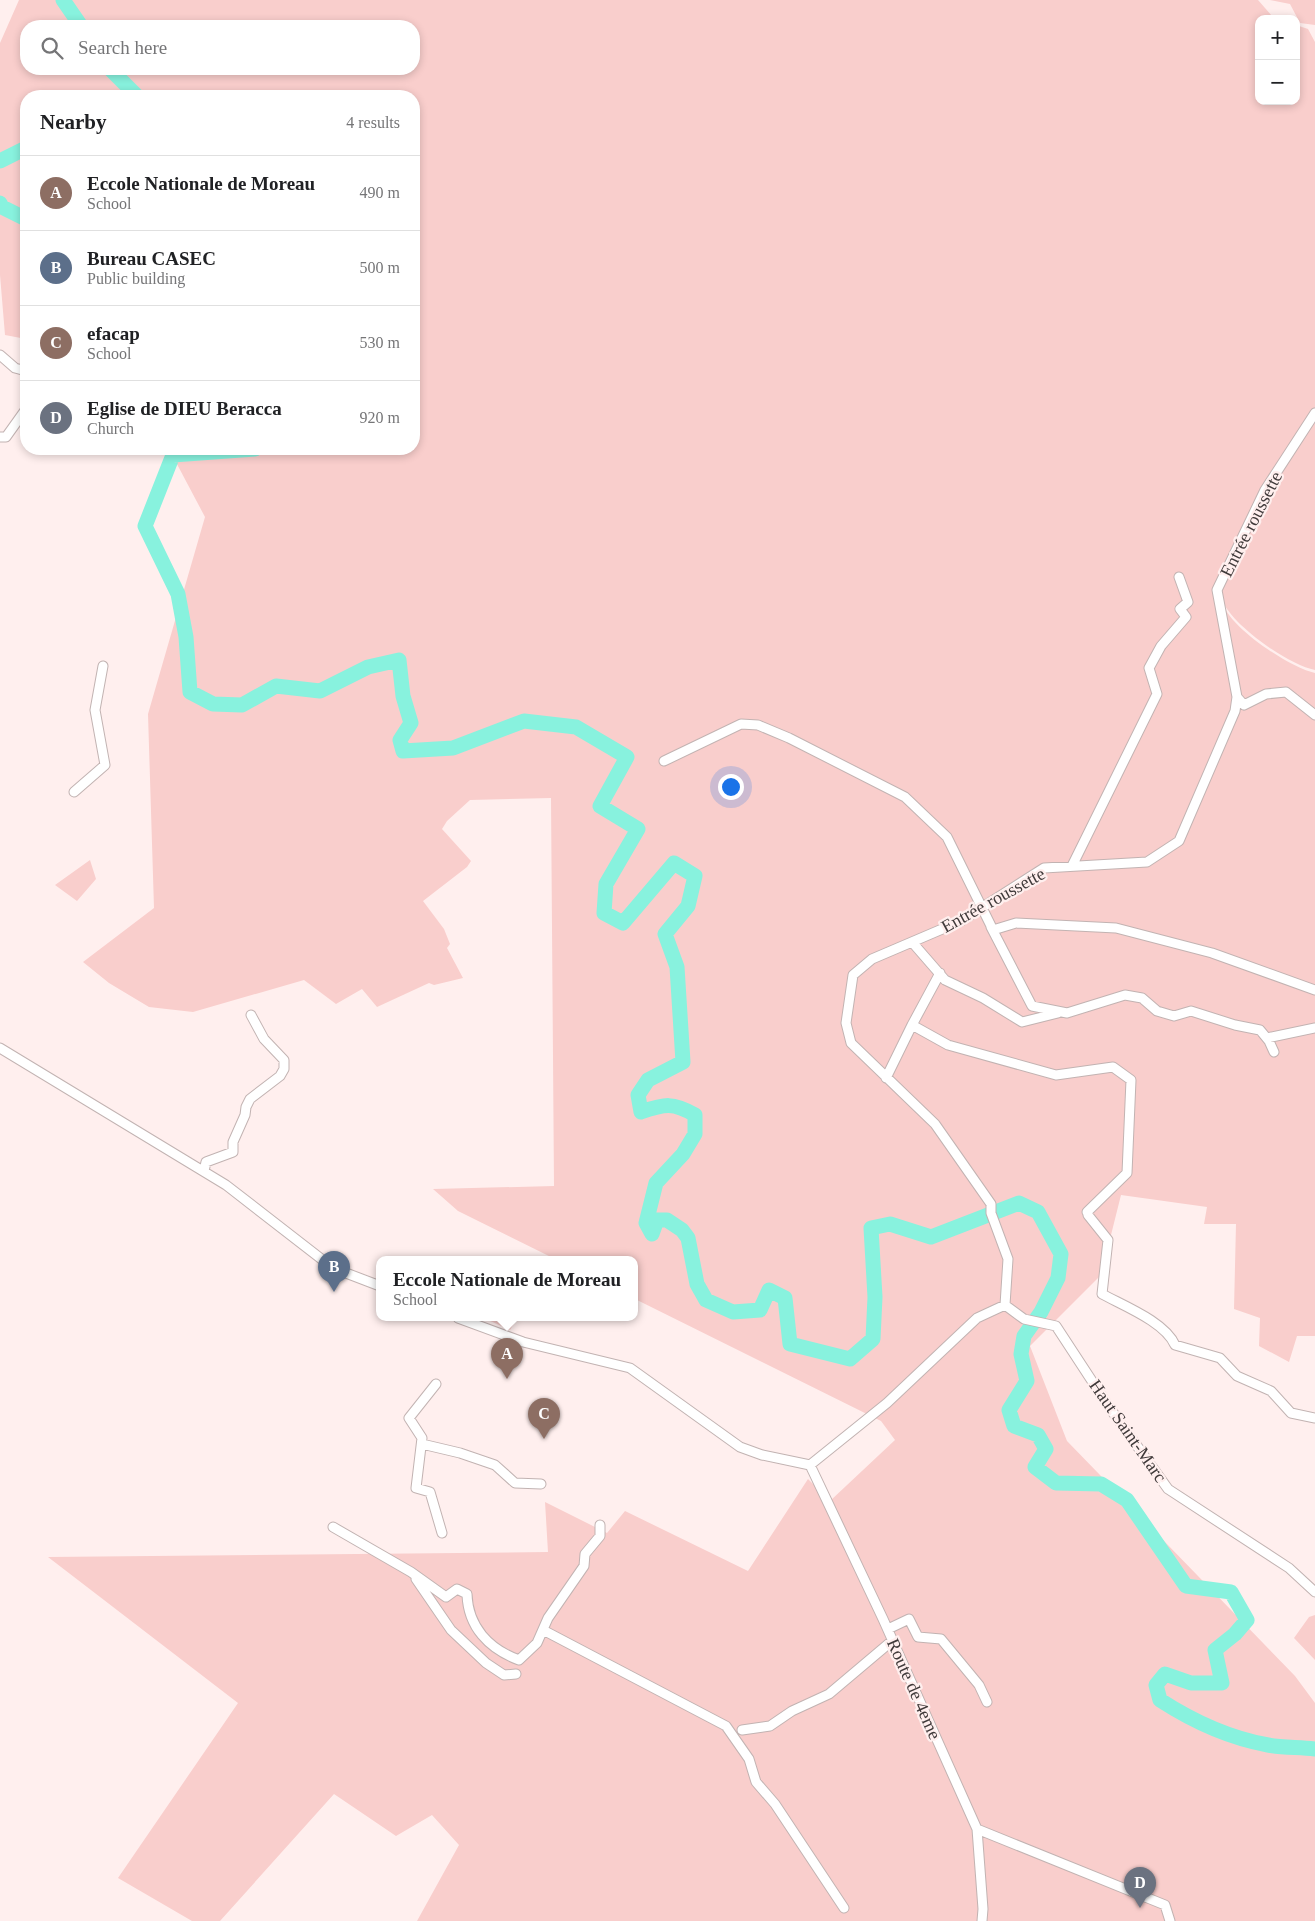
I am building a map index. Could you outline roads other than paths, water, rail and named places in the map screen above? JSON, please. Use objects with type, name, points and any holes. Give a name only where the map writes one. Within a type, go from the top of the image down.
[{"type":"street","points":[[0,355],[15,368],[20,369]]},
{"type":"street","name":"Entrée roussette","points":[[1005,1306],[1008,1260],[990,1212],[991,1204],[935,1124],[851,1043],[846,1023],[853,975],[872,959],[961,921],[1044,868],[1147,862],[1178,841],[1234,711],[1237,697],[1217,590],[1264,490],[1315,413]]},
{"type":"street","points":[[0,438],[6,437],[20,417]]},
{"type":"street","points":[[1072,866],[1158,694],[1149,668],[1161,646],[1186,617],[1180,610],[1188,602],[1179,577]]},
{"type":"street","points":[[74,792],[105,765],[95,710],[103,666]]},
{"type":"street","points":[[1237,697],[1244,705],[1266,694],[1286,692],[1315,715]]},
{"type":"street","points":[[664,761],[742,724],[758,725],[789,738],[905,797],[947,837],[1032,1006],[1062,1012]]},
{"type":"street","points":[[991,927],[993,930],[1016,923],[1116,928],[1212,953],[1315,990]]},
{"type":"street","points":[[912,942],[945,980],[983,998],[1022,1022],[1067,1012],[1125,995],[1142,998],[1157,1011],[1174,1016],[1191,1011],[1235,1025],[1260,1030],[1267,1038],[1274,1052]]},
{"type":"street","points":[[886,1078],[940,973]]},
{"type":"street","points":[[204,1171],[206,1162],[233,1152],[233,1142],[250,1099],[280,1076],[284,1069],[284,1060],[264,1039],[251,1015]]},
{"type":"street","points":[[912,1025],[948,1045],[1056,1075],[1113,1067],[1132,1080],[1127,1173],[1088,1214],[1108,1240],[1102,1294],[1145,1317],[1164,1330],[1170,1335],[1175,1345],[1220,1358],[1236,1376],[1270,1391],[1291,1413],[1315,1418]]},
{"type":"street","points":[[1267,1038],[1315,1028]]},
{"type":"street","points":[[0,1048],[226,1184],[333,1268],[376,1284]]},
{"type":"street","points":[[466,1321],[523,1342],[630,1368],[740,1447],[762,1455],[810,1466],[886,1403],[977,1318],[1005,1306]]},
{"type":"street","name":"Haut Saint-Marc","points":[[1005,1306],[1024,1319],[1056,1326],[1109,1407],[1168,1489],[1289,1568],[1315,1590]]},
{"type":"street","points":[[436,1384],[409,1418],[422,1438],[416,1488],[430,1492],[442,1533]]},
{"type":"street","points":[[422,1444],[460,1453],[495,1465],[515,1483],[541,1484]]},
{"type":"street","name":"Route de 4eme","points":[[810,1466],[888,1629],[976,1829],[984,1909],[982,1921]]},
{"type":"street","points":[[333,1527],[411,1572],[446,1597],[457,1589],[467,1594],[471,1620],[502,1654],[519,1660],[537,1643],[548,1618],[584,1566],[585,1554],[600,1536],[600,1525]]},
{"type":"street","points":[[411,1572],[451,1630],[486,1663],[504,1675],[516,1674]]},
{"type":"street","points":[[888,1629],[909,1619],[918,1637],[941,1639],[979,1685],[987,1702]]},
{"type":"street","points":[[543,1630],[726,1726],[749,1759],[756,1782],[775,1804],[844,1908]]},
{"type":"street","points":[[742,1730],[770,1726],[792,1711],[829,1694],[892,1640]]},
{"type":"street","points":[[976,1829],[1165,1905],[1170,1921]]},
{"type":"waterway","points":[[63,0],[77,20]]},
{"type":"waterway","points":[[116,75],[131,90]]},
{"type":"waterway","points":[[0,161],[20,151]]},
{"type":"waterway","points":[[0,203],[2,207],[20,216]]},
{"type":"waterway","points":[[173,455],[145,526],[178,594],[186,637],[190,692],[213,704],[242,705],[276,686],[320,691],[368,667],[399,660],[403,696],[411,723],[400,740],[403,751],[453,748],[524,721],[576,727],[627,757],[600,806],[638,829],[606,884],[604,913],[623,923],[674,863],[695,876],[688,906],[665,934],[677,967],[683,1062],[648,1080],[638,1095],[641,1112],[656,1107],[675,1106],[695,1115],[695,1134],[683,1154],[656,1183],[646,1223],[652,1234],[657,1220],[667,1220],[682,1230],[688,1238],[697,1284],[706,1300],[733,1312],[760,1310],[769,1290],[785,1298],[790,1344],[850,1359],[873,1339],[875,1297],[871,1228],[890,1224],[931,1237],[1019,1203],[1038,1212],[1061,1254],[1058,1278],[1041,1312],[1024,1336],[1021,1354],[1027,1381],[1009,1410],[1014,1426],[1038,1435],[1046,1449],[1035,1467],[1056,1483],[1101,1484],[1127,1500],[1186,1586],[1231,1592],[1247,1620],[1235,1634],[1215,1650],[1222,1683],[1191,1683],[1165,1674],[1156,1685],[1160,1700],[1199,1722],[1239,1738],[1274,1746],[1315,1749]]},
{"type":"place","name":"Bureau CASEC","points":[[334,1292]]},
{"type":"place","name":"Eccole Nationale de Moreau","points":[[507,1379]]},
{"type":"place","name":"efacap","points":[[544,1439]]},
{"type":"place","name":"Eglise de DIEU Beracca","points":[[1140,1908]]}]
